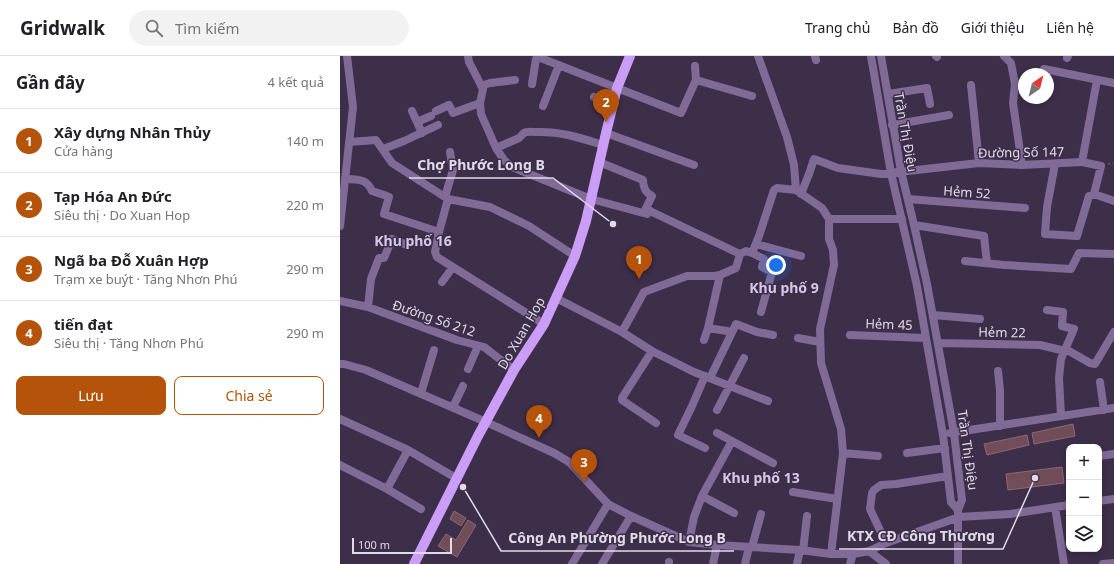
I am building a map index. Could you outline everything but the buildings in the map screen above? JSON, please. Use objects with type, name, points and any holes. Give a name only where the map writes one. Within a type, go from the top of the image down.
[{"type":"main road","name":"Do Xuan Hop","points":[[414,564],[456,478],[514,370],[544,324],[575,256],[586,221],[617,88],[630,56]]},
{"type":"street","points":[[340,226],[353,102],[347,56]]},
{"type":"street","points":[[468,56],[469,62],[483,89],[480,103],[481,114],[496,148],[504,160],[512,167],[591,199],[647,214]]},
{"type":"street","points":[[758,56],[787,138],[794,165],[798,192]]},
{"type":"street","name":"Trần Thị Điệu","points":[[871,56],[891,173],[917,286],[944,435],[951,502],[958,513]]},
{"type":"street","name":"Trần Thị Điệu","points":[[881,56],[892,125],[927,284],[954,433],[962,500],[958,513]]},
{"type":"street","points":[[1004,56],[1011,64],[1015,84],[1013,103],[1022,165]]},
{"type":"street","points":[[532,84],[536,58],[538,57],[681,113],[696,80],[695,66]]},
{"type":"street","points":[[543,106],[559,65]]},
{"type":"street","points":[[1054,71],[1114,83]]},
{"type":"street","points":[[481,86],[490,82],[515,80]]},
{"type":"street","points":[[696,80],[752,96]]},
{"type":"street","points":[[1082,162],[1097,80]]},
{"type":"street","points":[[971,85],[979,163]]},
{"type":"street","points":[[888,94],[927,88],[930,104]]},
{"type":"street","points":[[594,97],[613,105]]},
{"type":"street","points":[[417,122],[449,105],[453,113],[480,103]]},
{"type":"street","points":[[412,111],[422,133]]},
{"type":"street","points":[[892,125],[949,115]]},
{"type":"street","points":[[383,150],[404,142],[438,125]]},
{"type":"street","points":[[496,148],[519,138],[522,134],[527,132],[555,132],[571,135],[603,145]]},
{"type":"street","points":[[606,133],[694,165]]},
{"type":"street","points":[[349,142],[376,140],[392,163],[447,198],[490,206],[529,226],[575,256]]},
{"type":"street","points":[[450,152],[453,170],[435,252],[438,257],[453,267],[544,324]]},
{"type":"street","name":"Đường Số 147","points":[[798,192],[809,174],[814,159],[838,168],[881,174],[979,163],[1022,165],[1082,162],[1101,166],[1094,194]]},
{"type":"street","points":[[599,162],[643,180],[646,190],[652,196],[646,208],[652,212],[740,254]]},
{"type":"street","points":[[1055,164],[1047,207],[1044,234],[1077,236],[1089,196],[1094,194],[1114,201]]},
{"type":"street","points":[[345,179],[365,181],[372,191],[384,194],[388,197],[384,214],[439,232]]},
{"type":"street","points":[[752,253],[774,190],[778,188],[798,192],[822,208],[829,219],[829,239],[833,250],[834,265],[820,329],[821,363],[841,429],[843,454],[831,554]]},
{"type":"street","name":"Hẻm 52","points":[[908,199],[1025,208]]},
{"type":"street","points":[[829,219],[902,219]]},
{"type":"street","points":[[914,225],[984,236],[987,263]]},
{"type":"street","points":[[368,307],[371,279],[379,258],[384,258],[392,239],[407,245]]},
{"type":"street","points":[[756,244],[802,256]]},
{"type":"street","points":[[622,332],[644,292],[687,276],[720,275],[736,268],[740,254],[746,251],[764,259],[762,267],[772,272],[761,312]]},
{"type":"street","points":[[965,261],[1071,269],[1079,253],[1114,254]]},
{"type":"street","points":[[442,282],[453,267]]},
{"type":"street","points":[[704,340],[720,275]]},
{"type":"street","points":[[917,286],[927,284]]},
{"type":"street","points":[[556,298],[622,332],[652,351],[694,372],[768,401]]},
{"type":"street","name":"Đường Số 212","points":[[340,301],[368,307],[457,340],[484,348],[514,370]]},
{"type":"street","points":[[1047,310],[1063,312],[1062,326],[1074,329],[1061,359],[1059,378],[1060,416]]},
{"type":"street","points":[[933,315],[980,319]]},
{"type":"street","points":[[705,448],[678,435],[736,324],[773,336]]},
{"type":"street","points":[[708,328],[727,331]]},
{"type":"street","points":[[1110,344],[1114,332]]},
{"type":"street","name":"Hẻm 45","points":[[850,335],[926,338]]},
{"type":"street","points":[[798,338],[820,342]]},
{"type":"street","name":"Hẻm 22","points":[[938,343],[1040,345],[1069,351],[1090,363],[1095,364],[1110,344]]},
{"type":"street","points":[[468,369],[478,346]]},
{"type":"street","points":[[421,394],[434,350]]},
{"type":"street","points":[[652,351],[622,400],[656,423]]},
{"type":"street","points":[[717,410],[744,358]]},
{"type":"street","points":[[340,364],[366,370],[453,407],[554,453],[569,462],[608,504],[689,542],[831,554],[853,554],[869,551],[958,513],[1010,514],[1066,505]]},
{"type":"street","points":[[998,371],[1000,390],[1000,426]]},
{"type":"street","points":[[1100,382],[1104,410]]},
{"type":"street","points":[[453,407],[463,386]]},
{"type":"street","points":[[944,435],[1114,408]]},
{"type":"street","points":[[340,419],[408,450],[456,478]]},
{"type":"street","points":[[717,433],[773,463]]},
{"type":"street","points":[[689,542],[694,517],[702,496],[732,441]]},
{"type":"street","points":[[906,453],[945,448]]},
{"type":"street","points":[[387,489],[408,450]]},
{"type":"street","points":[[843,454],[878,456]]},
{"type":"street","points":[[1102,456],[1114,454]]},
{"type":"street","points":[[340,465],[387,489],[421,509]]},
{"type":"street","points":[[886,543],[870,509],[872,493],[875,488],[881,485],[948,476]]},
{"type":"street","points":[[793,492],[837,499]]},
{"type":"street","points":[[702,496],[734,513]]},
{"type":"street","points":[[1102,501],[1114,499]]},
{"type":"street","points":[[572,564],[608,504]]},
{"type":"street","points":[[1055,507],[1064,564]]},
{"type":"street","points":[[958,513],[958,564]]},
{"type":"street","points":[[745,564],[760,514]]},
{"type":"street","points":[[602,564],[631,516]]},
{"type":"street","points":[[797,564],[801,551],[807,516]]},
{"type":"street","points":[[713,564],[716,545]]},
{"type":"street","points":[[869,551],[886,564]]},
{"type":"street","points":[[850,564],[853,554]]},
{"type":"street","points":[[1103,564],[1114,563]]},
{"type":"place","name":"Tạp Hóa An Đức","points":[[606,122]]},
{"type":"place","name":"Chợ Phước Long B","points":[[613,224]]},
{"type":"place","name":"Xây dựng Nhân Thủy","points":[[639,279]]},
{"type":"place","name":"tiến đạt","points":[[539,438]]},
{"type":"place","name":"KTX CĐ Công Thương","points":[[1035,478]]},
{"type":"place","name":"Ngã ba Đỗ Xuân Hợp","points":[[584,482]]},
{"type":"place","name":"Công An Phường Phước Long B","points":[[463,487]]},
{"type":"district","name":"Khu phố 16","points":[[413,241]]},
{"type":"district","name":"Khu phố 9","points":[[784,288]]},
{"type":"district","name":"Khu phố 13","points":[[761,478]]}]
